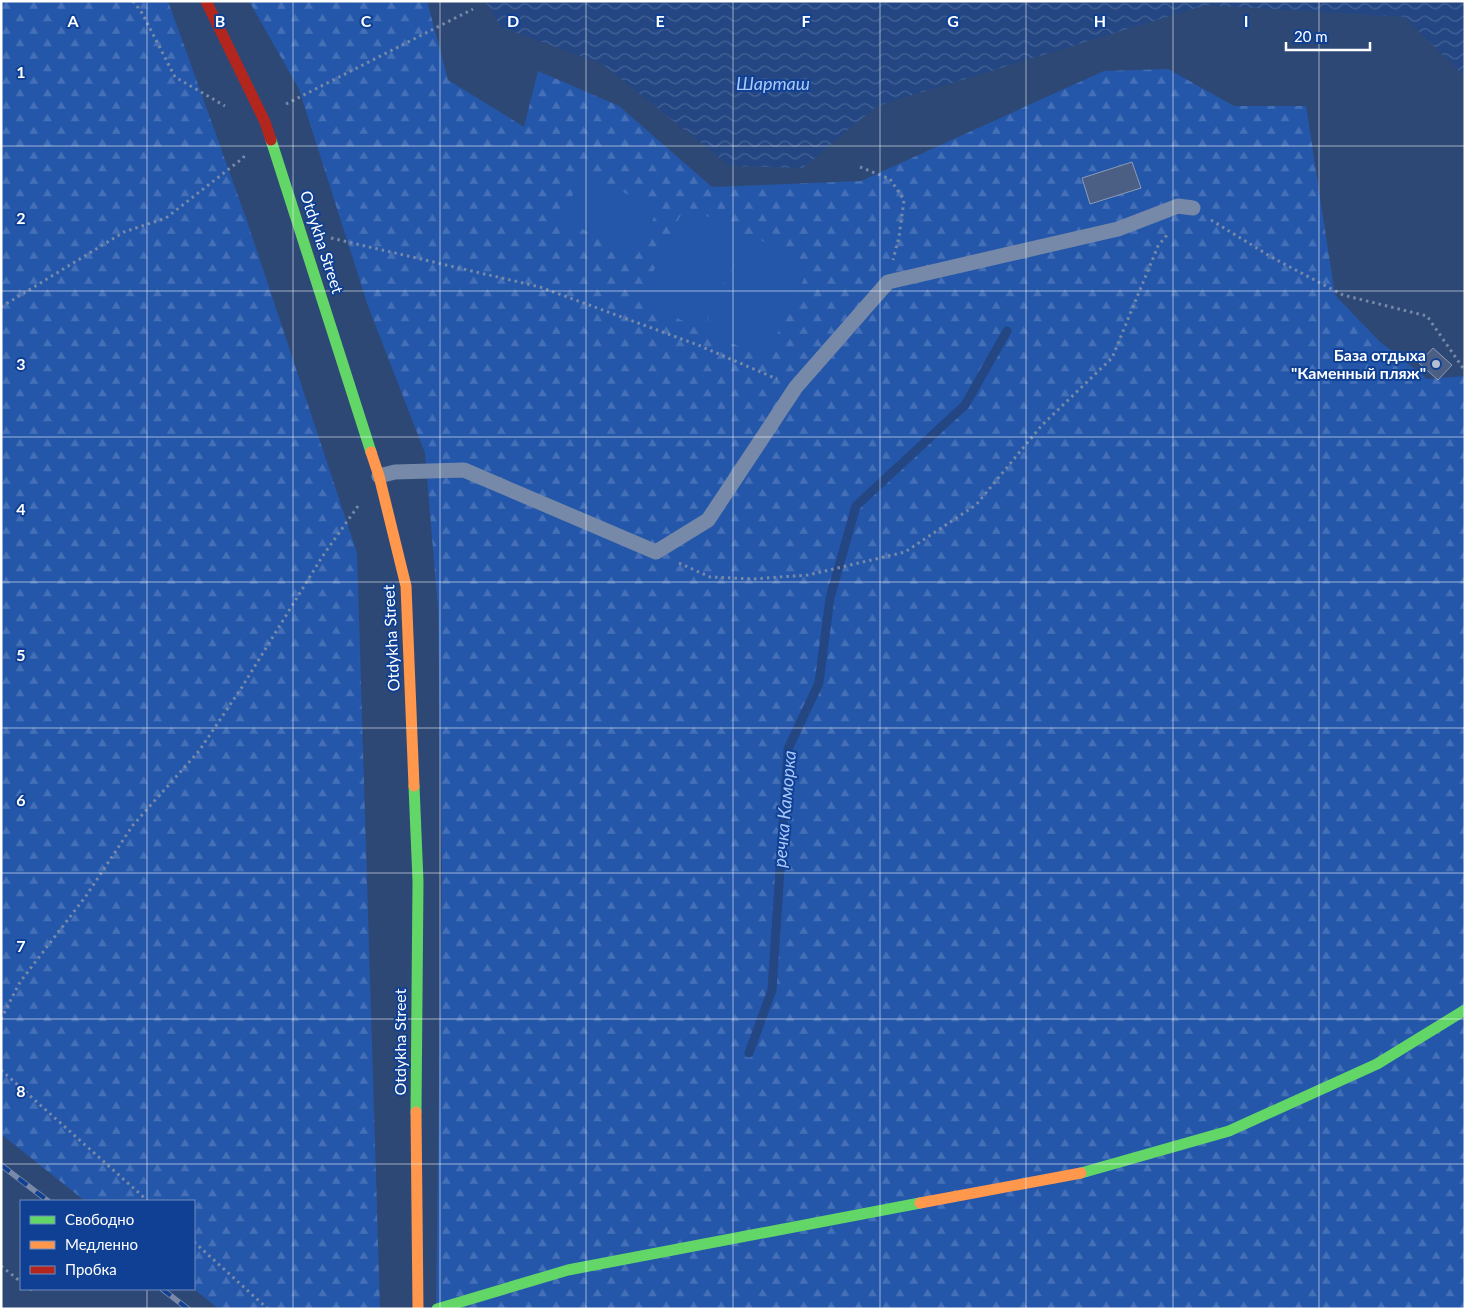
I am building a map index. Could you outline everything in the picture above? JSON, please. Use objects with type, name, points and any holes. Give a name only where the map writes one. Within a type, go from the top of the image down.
[{"type":"street","name":"Otdykha Street","points":[[206,1],[265,122],[378,476],[406,586],[418,881],[416,1135],[418,1309]]},
{"type":"street","points":[[437,1309],[568,1270],[1070,1176],[1229,1131],[1377,1064],[1465,1010]]},
{"type":"lane","points":[[378,476],[395,472],[464,470],[656,552],[708,520],[796,387],[888,282],[1118,229],[1178,206],[1193,208]]},
{"type":"path","points":[[133,1],[142,14],[175,77],[228,108]]},
{"type":"path","points":[[1,307],[124,232],[166,218],[243,158],[265,122],[280,108],[473,9]]},
{"type":"path","points":[[860,167],[890,179],[904,200],[899,237],[888,282]]},
{"type":"path","points":[[656,552],[710,577],[753,579],[808,575],[904,552],[976,505],[1042,424],[1112,358],[1158,246],[1193,208],[1273,258],[1343,295],[1427,316],[1465,371]]},
{"type":"path","points":[[304,240],[324,236],[540,287],[698,345],[796,387]]},
{"type":"path","points":[[1,1019],[20,982],[86,896],[132,825],[199,751],[242,687],[322,557],[378,476]]},
{"type":"path","points":[[1,1070],[147,1200]]},
{"type":"path","points":[[195,1243],[268,1309]]},
{"type":"path","points":[[1,1266],[20,1281]]},
{"type":"green space","points":[[1,1],[168,1],[247,221],[357,553],[380,1309],[219,1309],[195,1290],[195,1200],[84,1200],[1,1134]]},
{"type":"green space","points":[[249,1],[427,1],[448,80],[524,127],[538,71],[619,106],[712,187],[861,181],[1104,71],[1168,69],[1234,106],[1306,106],[1335,295],[1379,341],[1427,379],[1465,376],[1465,1309],[436,1309],[442,870],[438,609],[425,453],[368,306],[299,89]]},
{"type":"green space","points":[[583,174],[658,208],[637,255],[561,219]]},
{"type":"green space","points":[[685,206],[747,235],[702,330],[640,300]]},
{"type":"green space","points":[[749,235],[811,264],[765,359],[703,329]]},
{"type":"water","name":"Шарташ","points":[[485,1],[1465,1],[1465,77],[1404,17],[1206,5],[877,106],[803,168],[730,166],[602,64],[501,27]]},
{"type":"building","points":[[1132,162],[1141,188],[1090,204],[1082,178]]},
{"type":"building","name":"База отдыха \"Каменный пляж\"","points":[[1433,348],[1452,365],[1438,380],[1419,363]]},
{"type":"waterway","name":"речка Каморка","points":[[749,1053],[772,990],[788,749],[819,683],[830,598],[856,506],[965,405],[1007,331]]},
{"type":"railway","points":[[1,1165],[47,1200]]},
{"type":"railway","points":[[163,1290],[188,1309]]},
{"type":"traffic: fast","points":[[271,140],[371,452]]},
{"type":"traffic: fast","points":[[414,786],[418,881],[416,1112]]},
{"type":"traffic: fast","points":[[1081,1173],[1229,1131],[1377,1064],[1465,1010]]},
{"type":"traffic: fast","points":[[437,1309],[568,1270],[920,1203]]},
{"type":"traffic: slow","points":[[371,452],[379,476],[406,586],[414,786]]},
{"type":"traffic: slow","points":[[416,1112],[418,1309]]},
{"type":"traffic: slow","points":[[920,1203],[1081,1173]]},
{"type":"traffic: jam","points":[[206,1],[265,122],[271,140]]},
{"type":"place","name":"База отдыха \"Каменный пляж\"","points":[[1436,364]]}]
